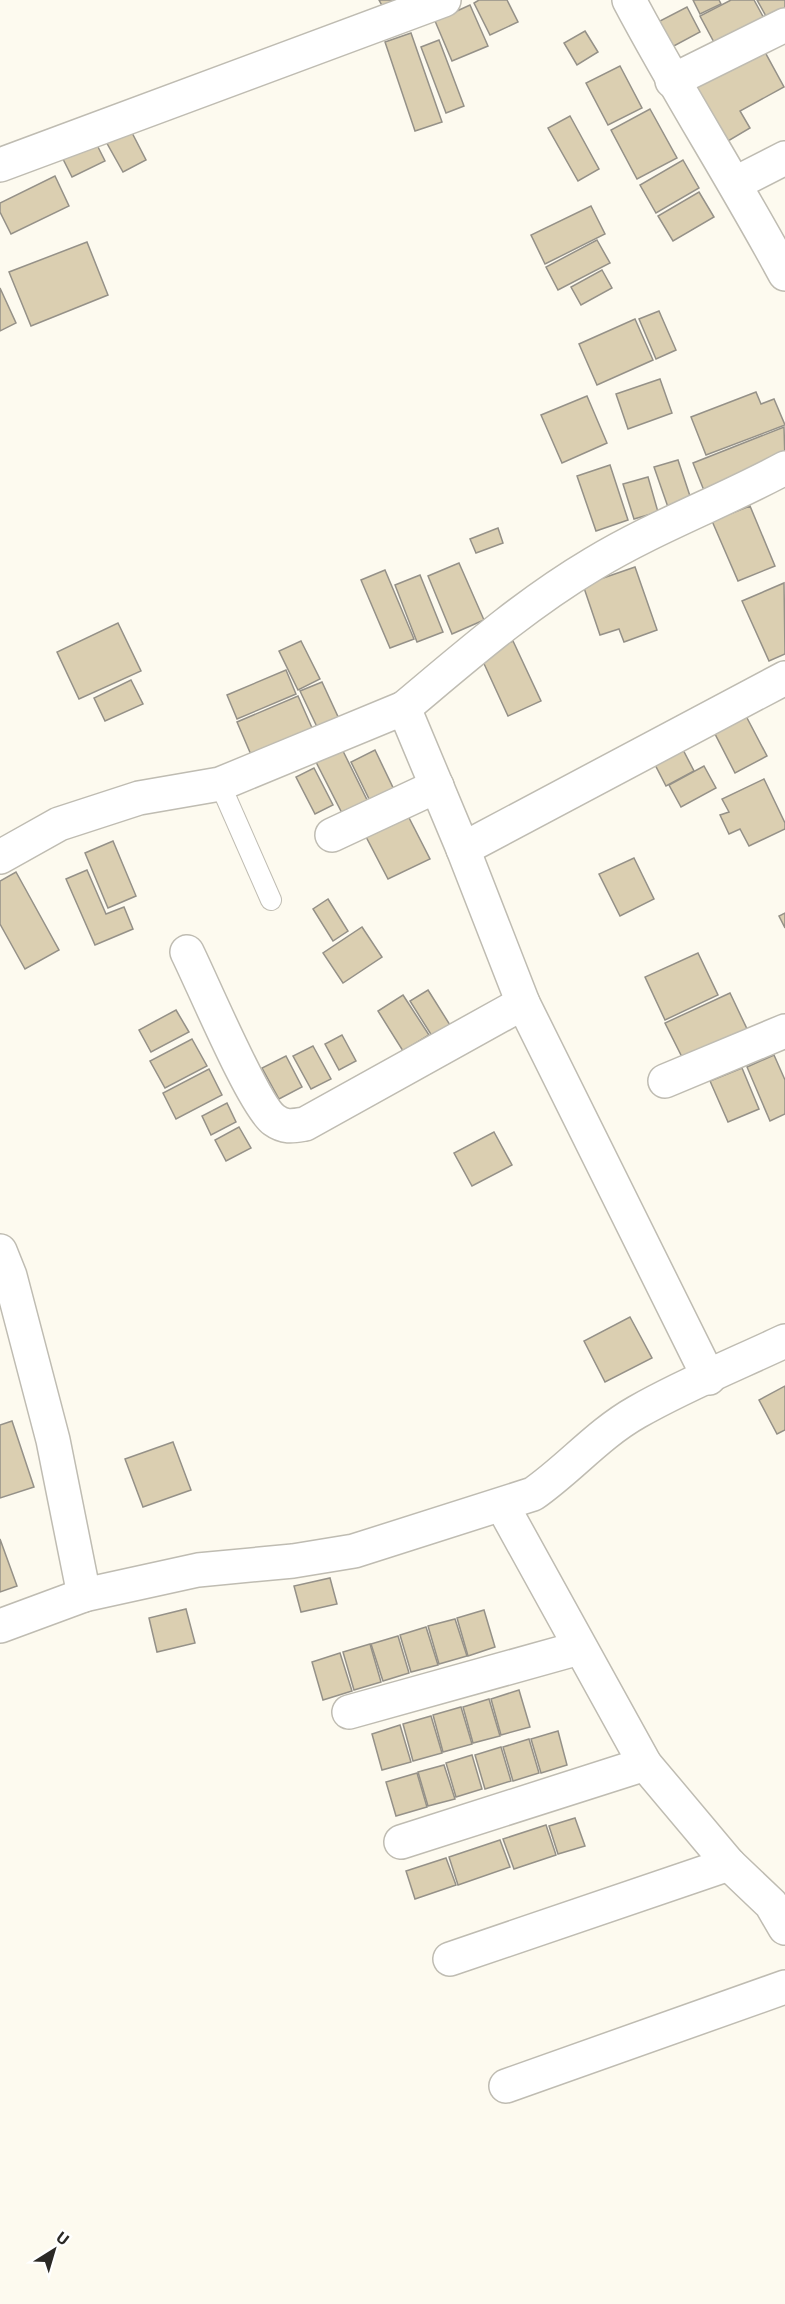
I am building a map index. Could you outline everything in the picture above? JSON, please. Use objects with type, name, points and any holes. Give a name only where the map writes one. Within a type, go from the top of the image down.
[{"type":"street","points":[[0,165],[444,0]]},
{"type":"street","points":[[628,0],[672,81],[736,183],[785,274]]},
{"type":"street","points":[[672,81],[785,25]]},
{"type":"street","points":[[736,183],[785,158]]},
{"type":"street","points":[[0,856],[71,820],[139,798],[220,784],[404,708],[498,629],[561,584],[652,532],[785,468]]},
{"type":"street","points":[[463,849],[785,678]]},
{"type":"street","points":[[404,708],[523,1002],[709,1378]]},
{"type":"street","points":[[332,835],[437,786]]},
{"type":"street","points":[[187,952],[257,1096],[272,1119],[286,1127],[305,1124],[523,1002]]},
{"type":"street","points":[[665,1081],[785,1031]]},
{"type":"street","points":[[0,1251],[10,1276],[53,1440],[84,1595]]},
{"type":"street","points":[[0,1626],[84,1595],[198,1570],[294,1561],[354,1551],[533,1494],[555,1479],[602,1436],[636,1412],[785,1341]]},
{"type":"street","points":[[501,1505],[645,1764],[729,1864],[771,1904],[785,1928]]},
{"type":"street","points":[[349,1712],[579,1648]]},
{"type":"street","points":[[401,1842],[645,1764]]},
{"type":"street","points":[[450,1959],[729,1864]]},
{"type":"street","points":[[506,2086],[785,1987]]},
{"type":"lane","points":[[220,784],[271,900]]},
{"type":"building","points":[[379,0],[411,0],[386,13]]},
{"type":"building","points":[[479,0],[507,0],[518,22],[490,35],[474,3]]},
{"type":"building","points":[[693,0],[719,0],[721,4],[700,14]]},
{"type":"building","points":[[731,0],[754,0],[765,20],[716,46],[700,16]]},
{"type":"building","points":[[757,0],[785,0],[785,17],[771,25]]},
{"type":"building","points":[[470,5],[488,46],[452,61],[435,21]]},
{"type":"building","points":[[687,7],[700,32],[672,47],[658,22]]},
{"type":"building","points":[[585,31],[598,52],[577,65],[564,43]]},
{"type":"building","points":[[411,33],[442,122],[415,131],[385,42]]},
{"type":"building","points":[[439,40],[464,106],[446,113],[421,47]]},
{"type":"building","points":[[760,43],[784,87],[740,111],[750,128],[723,144],[688,83]]},
{"type":"building","points":[[620,66],[642,108],[608,125],[586,83]]},
{"type":"building","points":[[650,109],[677,158],[637,179],[611,130]]},
{"type":"building","points":[[570,116],[599,169],[578,181],[548,128]]},
{"type":"building","points":[[128,125],[146,160],[123,172],[104,138]]},
{"type":"building","points":[[95,141],[105,161],[72,177],[62,157]]},
{"type":"building","points":[[683,160],[699,188],[656,213],[640,185]]},
{"type":"building","points":[[55,176],[69,206],[11,234],[0,212],[0,203]]},
{"type":"building","points":[[699,192],[714,217],[673,241],[658,216]]},
{"type":"building","points":[[591,206],[605,234],[545,264],[531,235]]},
{"type":"building","points":[[597,240],[610,263],[558,290],[546,267]]},
{"type":"building","points":[[87,242],[108,295],[31,326],[9,272]]},
{"type":"building","points":[[602,270],[612,288],[581,305],[571,287]]},
{"type":"building","points":[[0,288],[16,323],[0,331]]},
{"type":"building","points":[[659,311],[676,350],[656,359],[639,319]]},
{"type":"building","points":[[635,319],[653,360],[597,385],[579,344]]},
{"type":"building","points":[[660,379],[672,413],[628,429],[616,394]]},
{"type":"building","points":[[756,392],[761,404],[774,399],[785,425],[706,455],[691,417]]},
{"type":"building","points":[[587,396],[607,443],[562,463],[541,415]]},
{"type":"building","points":[[784,427],[785,462],[705,493],[693,463]]},
{"type":"building","points":[[678,460],[692,502],[669,510],[654,467]]},
{"type":"building","points":[[610,465],[628,520],[596,531],[577,476]]},
{"type":"building","points":[[648,477],[658,512],[634,519],[623,484]]},
{"type":"building","points":[[750,506],[775,566],[738,581],[712,521]]},
{"type":"building","points":[[498,528],[503,543],[476,553],[470,539]]},
{"type":"building","points":[[459,563],[484,620],[452,634],[428,576]]},
{"type":"building","points":[[635,567],[657,630],[624,642],[619,629],[600,635],[583,585]]},
{"type":"building","points":[[385,570],[414,639],[390,648],[361,580]]},
{"type":"building","points":[[420,575],[443,632],[417,642],[395,585]]},
{"type":"building","points":[[784,583],[785,654],[769,661],[742,601]]},
{"type":"building","points":[[118,623],[141,671],[79,699],[57,652]]},
{"type":"building","points":[[301,641],[320,679],[298,690],[279,651]]},
{"type":"building","points":[[513,641],[541,701],[508,716],[480,655]]},
{"type":"building","points":[[286,670],[296,694],[237,719],[227,695]]},
{"type":"building","points":[[131,680],[143,704],[105,721],[94,698]]},
{"type":"building","points":[[322,682],[340,721],[319,731],[300,691]]},
{"type":"building","points":[[298,696],[313,730],[252,757],[237,722]]},
{"type":"building","points":[[746,716],[767,756],[735,773],[714,732]]},
{"type":"building","points":[[679,742],[694,771],[666,786],[651,757]]},
{"type":"building","points":[[342,749],[371,808],[346,821],[316,762]]},
{"type":"building","points":[[375,750],[398,798],[374,809],[351,762]]},
{"type":"building","points":[[704,766],[716,788],[681,807],[669,785]]},
{"type":"building","points":[[314,768],[333,805],[315,814],[296,777]]},
{"type":"building","points":[[764,779],[785,823],[785,829],[749,846],[740,829],[729,834],[720,815],[729,812],[722,799]]},
{"type":"building","points":[[404,808],[430,859],[388,879],[362,829]]},
{"type":"building","points":[[113,841],[136,896],[108,908],[85,853]]},
{"type":"building","points":[[634,858],[654,899],[620,916],[599,874]]},
{"type":"building","points":[[87,870],[106,914],[124,907],[133,929],[95,945],[66,879]]},
{"type":"building","points":[[16,872],[59,950],[25,969],[0,924],[0,881]]},
{"type":"building","points":[[328,899],[348,931],[333,941],[313,909]]},
{"type":"building","points":[[785,913],[785,928],[779,916]]},
{"type":"building","points":[[362,927],[382,957],[343,983],[323,953]]},
{"type":"building","points":[[698,953],[718,995],[665,1020],[645,977]]},
{"type":"building","points":[[428,990],[450,1025],[432,1036],[410,1001]]},
{"type":"building","points":[[730,993],[748,1031],[684,1061],[665,1023]]},
{"type":"building","points":[[403,995],[429,1035],[403,1051],[378,1011]]},
{"type":"building","points":[[176,1010],[189,1032],[151,1052],[139,1030]]},
{"type":"building","points":[[342,1035],[356,1061],[339,1070],[325,1044]]},
{"type":"building","points":[[192,1039],[207,1066],[165,1088],[150,1061]]},
{"type":"building","points":[[313,1046],[331,1079],[311,1089],[293,1056]]},
{"type":"building","points":[[774,1055],[785,1080],[785,1114],[770,1121],[747,1067]]},
{"type":"building","points":[[286,1056],[302,1087],[279,1099],[262,1068]]},
{"type":"building","points":[[742,1068],[759,1109],[728,1122],[710,1081]]},
{"type":"building","points":[[209,1069],[222,1095],[176,1119],[163,1093]]},
{"type":"building","points":[[227,1103],[236,1122],[211,1135],[202,1116]]},
{"type":"building","points":[[239,1127],[251,1148],[226,1161],[215,1140]]},
{"type":"building","points":[[494,1132],[512,1165],[472,1186],[454,1153]]},
{"type":"building","points":[[630,1317],[652,1358],[605,1382],[584,1341]]},
{"type":"building","points":[[785,1386],[785,1430],[777,1434],[759,1400]]},
{"type":"building","points":[[12,1421],[34,1487],[0,1498],[0,1425]]},
{"type":"building","points":[[173,1442],[191,1490],[143,1507],[125,1459]]},
{"type":"building","points":[[0,1539],[17,1586],[0,1592]]},
{"type":"building","points":[[330,1578],[337,1604],[301,1612],[294,1586]]},
{"type":"building","points":[[186,1609],[195,1643],[157,1652],[149,1618]]},
{"type":"building","points":[[484,1610],[495,1647],[468,1656],[457,1618]]},
{"type":"building","points":[[455,1619],[467,1656],[439,1664],[428,1626]]},
{"type":"building","points":[[426,1627],[438,1665],[411,1672],[400,1635]]},
{"type":"building","points":[[398,1636],[409,1673],[383,1681],[371,1644]]},
{"type":"building","points":[[370,1644],[381,1682],[354,1690],[343,1652]]},
{"type":"building","points":[[340,1653],[352,1691],[323,1700],[312,1662]]},
{"type":"building","points":[[519,1690],[530,1727],[501,1735],[491,1699]]},
{"type":"building","points":[[489,1699],[500,1736],[473,1743],[463,1707]]},
{"type":"building","points":[[461,1707],[472,1744],[443,1752],[433,1715]]},
{"type":"building","points":[[431,1716],[442,1753],[413,1761],[403,1724]]},
{"type":"building","points":[[400,1725],[411,1762],[382,1770],[372,1734]]},
{"type":"building","points":[[558,1731],[567,1765],[541,1773],[531,1739]]},
{"type":"building","points":[[529,1739],[539,1773],[513,1781],[503,1747]]},
{"type":"building","points":[[501,1747],[511,1781],[485,1789],[475,1755]]},
{"type":"building","points":[[472,1755],[482,1789],[456,1797],[446,1763]]},
{"type":"building","points":[[444,1765],[455,1799],[428,1806],[418,1772]]},
{"type":"building","points":[[417,1773],[427,1807],[396,1816],[386,1782]]},
{"type":"building","points":[[575,1818],[585,1846],[558,1854],[549,1826]]},
{"type":"building","points":[[546,1825],[556,1855],[514,1869],[503,1839]]},
{"type":"building","points":[[500,1840],[510,1867],[458,1885],[449,1857]]},
{"type":"building","points":[[446,1858],[456,1885],[415,1899],[406,1871]]}]
